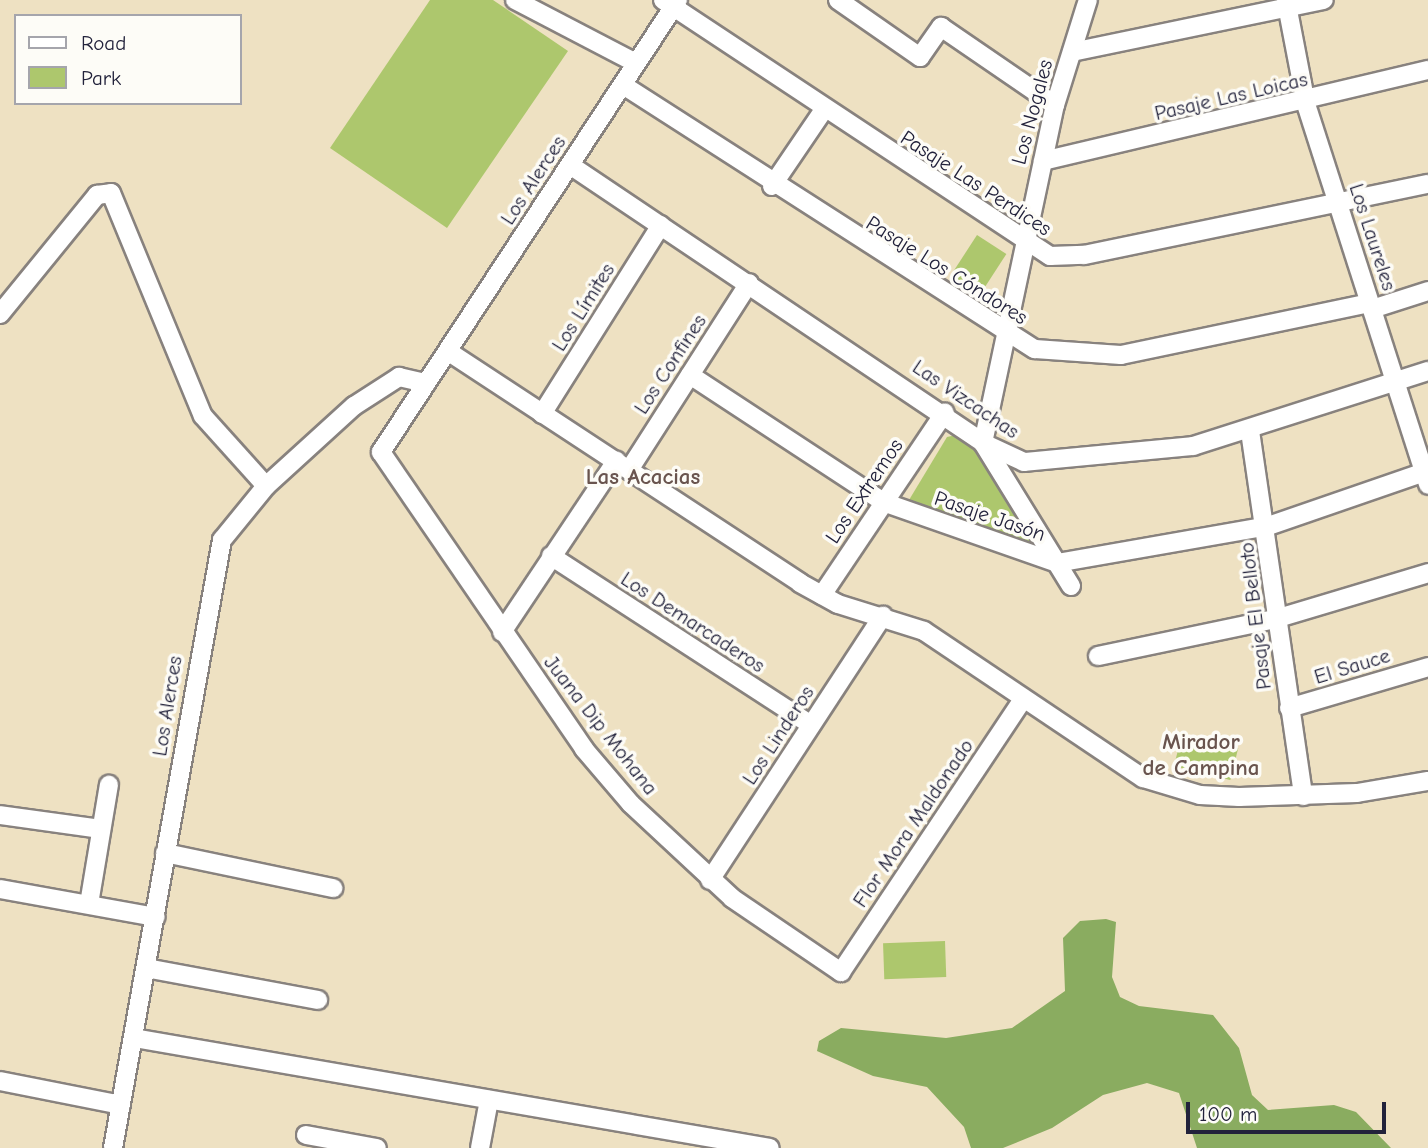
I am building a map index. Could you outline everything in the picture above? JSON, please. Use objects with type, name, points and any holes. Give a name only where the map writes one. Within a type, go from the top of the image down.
[{"type":"street","points":[[516,0],[636,63]]},
{"type":"street","points":[[838,0],[920,57],[941,27],[1055,106]]},
{"type":"street","points":[[1072,52],[1286,4],[1324,0]]},
{"type":"street","name":"Los Alerces","points":[[381,452],[623,85],[672,2]]},
{"type":"street","name":"Pasaje Las Perdices","points":[[672,2],[822,111],[1023,240],[1039,253],[1073,257],[1339,206],[1428,184]]},
{"type":"street","name":"Los Nogales","points":[[983,443],[1002,333],[1023,240],[1055,106],[1085,2]]},
{"type":"street","name":"Los Laureles","points":[[1286,4],[1306,104],[1427,476]]},
{"type":"street","name":"Pasaje Las Loicas","points":[[1043,161],[1306,104],[1428,70]]},
{"type":"street","name":"Pasaje Los Cóndores","points":[[623,85],[772,186],[1002,333],[1035,349],[1104,357],[1371,306],[1428,291]]},
{"type":"street","points":[[772,186],[822,111]]},
{"type":"street","name":"Las Vizcachas","points":[[570,165],[945,412],[983,443],[1045,464],[1194,446],[1250,431],[1428,370]]},
{"type":"street","points":[[0,314],[97,195],[111,193],[203,416],[266,486]]},
{"type":"street","name":"Los Límites","points":[[542,414],[661,225]]},
{"type":"street","name":"Los Confines","points":[[502,632],[551,556],[690,375],[749,283]]},
{"type":"street","points":[[449,352],[822,595],[924,631],[1114,762],[1161,785],[1220,797],[1303,796],[1428,781]]},
{"type":"street","name":"Pasaje Jasón","points":[[690,375],[883,502],[1057,563],[1268,526],[1427,476]]},
{"type":"street","name":"Los Alerces","points":[[113,1148],[155,917],[212,568],[229,527],[266,486],[380,387],[405,376],[426,383]]},
{"type":"street","name":"Los Extremos","points":[[822,595],[945,412]]},
{"type":"street","name":"Pasaje El Belloto","points":[[1250,431],[1268,526],[1275,619],[1303,796]]},
{"type":"street","points":[[983,443],[1071,586]]},
{"type":"street","name":"Juana Dip Mohana","points":[[381,452],[502,632],[607,777],[710,880],[841,972]]},
{"type":"street","name":"Los Demarcaderos","points":[[551,556],[811,725]]},
{"type":"street","points":[[1098,656],[1275,619],[1428,573]]},
{"type":"street","name":"Los Linderos","points":[[710,880],[883,616]]},
{"type":"street","name":"El Sauce","points":[[1289,708],[1428,667]]},
{"type":"street","name":"Flor Mora Maldonado","points":[[841,972],[1023,699]]},
{"type":"street","points":[[89,904],[109,785]]},
{"type":"street","points":[[0,815],[101,829]]},
{"type":"street","points":[[165,853],[333,888]]},
{"type":"street","points":[[0,889],[155,917]]},
{"type":"street","points":[[146,968],[318,1000]]},
{"type":"street","points":[[134,1038],[770,1148]]},
{"type":"street","points":[[0,1080],[121,1105]]},
{"type":"street","points":[[480,1148],[489,1100]]},
{"type":"street","points":[[306,1135],[377,1148]]},
{"type":"green space","points":[[430,0],[493,0],[568,51],[447,228],[330,148]]},
{"type":"green space","points":[[977,235],[1006,254],[979,296],[950,277]]},
{"type":"green space","points":[[956,435],[981,456],[1041,552],[906,505],[947,437]]},
{"type":"green space","points":[[1182,734],[1238,748],[1230,780],[1174,766]]},
{"type":"green space","points":[[1106,919],[1116,922],[1112,977],[1120,997],[1139,1006],[1213,1015],[1239,1048],[1252,1095],[1268,1110],[1334,1105],[1356,1112],[1391,1148],[1197,1148],[1179,1093],[1147,1083],[1103,1095],[1052,1128],[1003,1148],[971,1148],[964,1127],[927,1087],[873,1076],[817,1051],[819,1041],[841,1028],[946,1038],[1012,1028],[1065,991],[1063,938],[1080,921]]},
{"type":"green space","points":[[945,941],[946,977],[884,979],[883,943]]},
{"type":"district","name":"Las Acacias","points":[[643,477]]},
{"type":"district","name":"Mirador de Campina","points":[[1201,755]]}]
